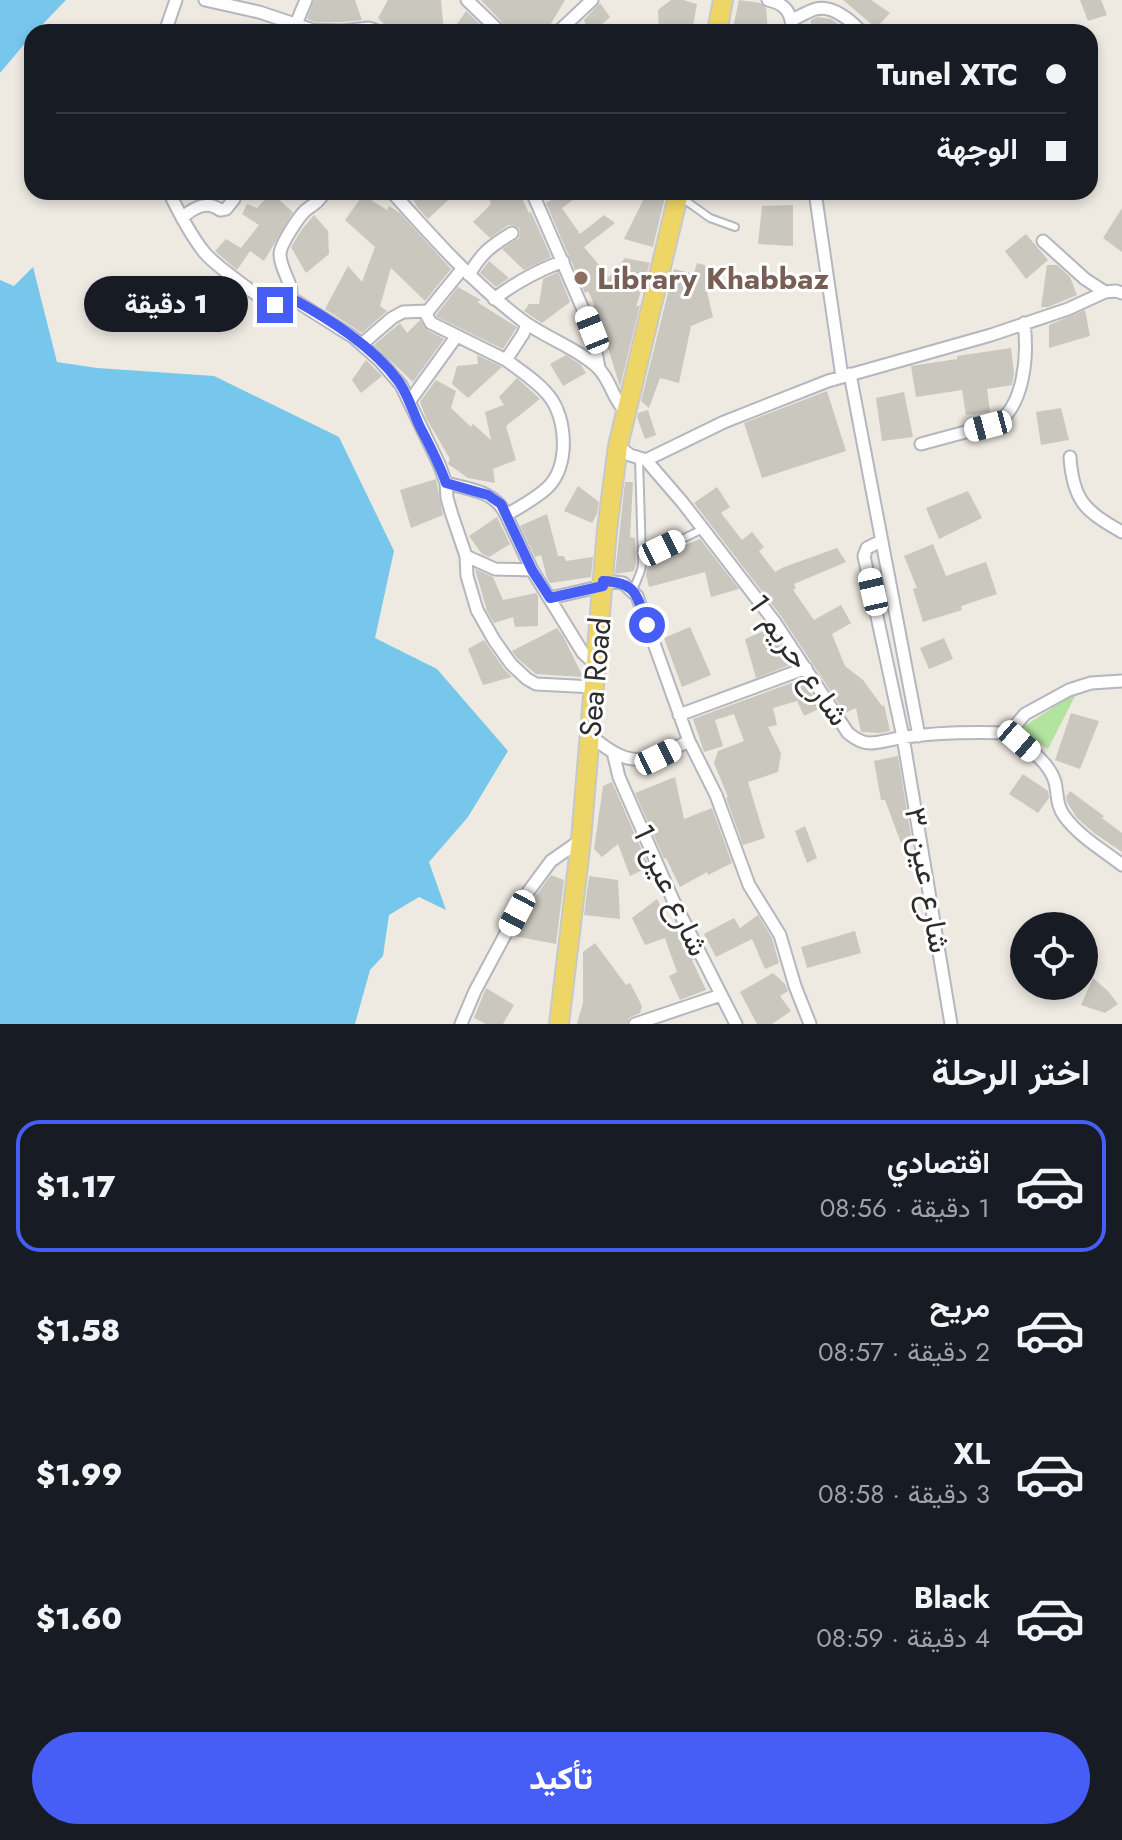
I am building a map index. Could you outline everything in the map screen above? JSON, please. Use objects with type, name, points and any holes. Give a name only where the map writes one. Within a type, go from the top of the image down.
[{"type":"main road","points":[[718,24],[723,0]]},
{"type":"main road","name":"Sea Road","points":[[559,1024],[581,840],[607,530],[618,446],[674,200]]},
{"type":"street","points":[[168,24],[176,0]]},
{"type":"street","points":[[205,0],[259,12],[288,24]]},
{"type":"street","points":[[296,24],[306,0]]},
{"type":"street","points":[[467,0],[492,24]]},
{"type":"street","points":[[566,24],[592,0]]},
{"type":"street","points":[[768,0],[787,8],[791,24]]},
{"type":"street","points":[[795,24],[816,9],[827,9],[853,24]]},
{"type":"street","points":[[173,200],[210,258],[275,305],[291,298]]},
{"type":"street","points":[[182,218],[205,205],[226,209],[233,200]]},
{"type":"street","points":[[291,298],[281,247],[303,213],[320,200]]},
{"type":"street","points":[[399,200],[494,299],[527,324],[569,346],[599,368],[626,412]]},
{"type":"street","points":[[536,200],[592,330],[599,368]]},
{"type":"street","points":[[816,200],[846,376],[919,736]]},
{"type":"street","points":[[506,515],[548,488],[559,468],[563,452],[560,415],[536,383],[506,360],[456,337],[431,323],[427,316],[428,311],[486,249],[512,233]]},
{"type":"street","points":[[1043,241],[1085,279],[1105,292]]},
{"type":"street","points":[[494,299],[517,281],[563,261]]},
{"type":"street","points":[[642,459],[724,422],[846,376],[954,346],[1068,309],[1105,292],[1122,293]]},
{"type":"street","points":[[291,298],[362,344],[397,379],[436,455],[446,483],[447,498],[466,556],[467,576],[477,610],[511,664],[536,684],[594,687]]},
{"type":"street","points":[[362,344],[403,312],[428,311]]},
{"type":"street","points":[[921,444],[995,424],[1004,418],[1013,406],[1023,373],[1027,348],[1024,323]]},
{"type":"street","points":[[506,360],[527,324]]},
{"type":"street","points":[[409,402],[456,337]]},
{"type":"street","name":"شارع حريم 1","points":[[618,446],[642,459],[703,529],[774,621],[854,738],[871,743],[903,737],[1009,733]]},
{"type":"street","points":[[1070,457],[1073,485],[1082,503],[1122,532]]},
{"type":"street","points":[[446,483],[488,495],[501,504],[532,570],[583,653],[595,664]]},
{"type":"street","name":"شارع عين ٣","points":[[881,541],[867,548],[864,556],[903,737],[951,1024]]},
{"type":"street","points":[[466,556],[495,569],[532,570]]},
{"type":"street","points":[[550,598],[620,582],[637,596],[689,741],[716,795],[749,885],[780,935],[810,1024]]},
{"type":"street","points":[[679,715],[806,668]]},
{"type":"street","points":[[1122,681],[1091,683],[1069,690],[1031,710],[1009,733],[1046,765],[1054,779],[1058,802],[1066,819],[1122,865]]},
{"type":"street","points":[[590,735],[613,752],[636,760],[648,760],[689,741]]},
{"type":"street","name":"شارع عين 1","points":[[613,752],[619,777],[673,900],[736,1024]]},
{"type":"street","points":[[461,1024],[475,991],[528,892],[551,861],[581,840]]},
{"type":"street","points":[[635,1024],[721,995]]},
{"type":"lane","points":[[686,200],[710,218],[735,227]]},
{"type":"lane","points":[[633,591],[642,571],[642,459]]},
{"type":"lane","points":[[642,558],[703,529]]},
{"type":"green space","points":[[1077,692],[1048,749],[1020,729]]},
{"type":"water","points":[[0,0],[66,0],[43,24],[24,24],[24,44],[0,73]]},
{"type":"water","points":[[33,267],[57,362],[97,368],[214,376],[339,437],[394,551],[375,638],[437,669],[508,751],[468,817],[429,862],[446,910],[419,897],[389,915],[383,956],[370,970],[355,1024],[0,1024],[0,280],[14,286]]},
{"type":"building","points":[[314,0],[355,0],[362,20],[315,22],[307,19]]},
{"type":"building","points":[[388,0],[441,0],[443,24],[384,24],[378,18]]},
{"type":"building","points":[[481,0],[565,0],[551,24],[502,24]]},
{"type":"building","points":[[671,0],[697,4],[693,24],[659,24],[658,10]]},
{"type":"building","points":[[739,0],[760,3],[766,8],[767,24],[734,24]]},
{"type":"building","points":[[843,0],[871,0],[890,13],[880,24],[871,24]]},
{"type":"building","points":[[1080,0],[1101,0],[1107,15],[1088,21]]},
{"type":"building","points":[[600,3],[610,17],[602,24],[585,24],[584,20]]},
{"type":"building","points":[[466,11],[480,24],[457,24]]},
{"type":"building","points":[[818,17],[831,19],[838,24],[811,24],[811,20]]},
{"type":"building","points":[[264,200],[279,200],[293,212],[264,261],[250,251],[237,270],[215,251],[226,239],[241,248],[259,225],[242,214],[247,204],[257,208]]},
{"type":"building","points":[[359,200],[371,200],[387,210],[389,206],[400,213],[451,269],[425,301],[391,268],[380,306],[387,311],[362,333],[325,309],[348,266],[362,282],[375,247],[345,220]]},
{"type":"building","points":[[414,200],[448,200],[428,219]]},
{"type":"building","points":[[490,200],[523,200],[551,257],[524,270],[502,249],[519,238],[519,228],[508,225],[490,238],[473,222],[491,204]]},
{"type":"building","points":[[573,200],[562,208],[580,234],[604,215],[615,223],[584,247],[609,277],[625,258],[650,263],[636,307],[640,305],[620,387],[598,315],[593,311],[594,304],[588,291],[585,293],[546,203]]},
{"type":"building","points":[[643,200],[664,200],[653,247],[624,239]]},
{"type":"building","points":[[793,205],[793,246],[758,244],[762,206]]},
{"type":"building","points":[[1122,208],[1122,252],[1103,238]]},
{"type":"building","points":[[314,215],[328,231],[329,254],[306,273],[291,247]]},
{"type":"building","points":[[1026,234],[1048,260],[1026,279],[1005,251]]},
{"type":"building","points":[[489,261],[509,278],[496,287],[480,273]]},
{"type":"building","points":[[697,263],[711,267],[706,288],[713,317],[691,326],[679,383],[660,378],[649,408],[641,401],[674,269],[694,274]]},
{"type":"building","points":[[1047,265],[1057,265],[1070,277],[1077,295],[1041,307]]},
{"type":"building","points":[[558,272],[570,302],[542,323],[524,311],[529,304],[539,304],[543,279]]},
{"type":"building","points":[[458,287],[517,327],[503,349],[437,317]]},
{"type":"building","points":[[1085,310],[1090,336],[1049,348],[1049,325]]},
{"type":"building","points":[[420,320],[427,330],[444,339],[413,382],[374,345],[400,323],[407,333]]},
{"type":"building","points":[[1011,348],[1012,385],[987,389],[990,412],[966,415],[962,390],[916,397],[911,366]]},
{"type":"building","points":[[477,355],[502,367],[468,398],[452,384],[457,366],[478,364]]},
{"type":"building","points":[[566,355],[581,365],[586,373],[563,386],[550,364]]},
{"type":"building","points":[[366,360],[382,376],[361,393],[352,380]]},
{"type":"building","points":[[517,378],[540,399],[506,426],[516,460],[493,469],[495,483],[468,478],[448,464],[450,459],[420,402],[436,380],[456,391],[451,408],[491,440],[485,412],[504,405],[499,397]]},
{"type":"building","points":[[827,391],[846,451],[762,478],[744,423]]},
{"type":"building","points":[[904,392],[913,437],[882,441],[876,398]]},
{"type":"building","points":[[1061,408],[1069,440],[1041,445],[1036,412]]},
{"type":"building","points":[[648,410],[656,435],[645,439],[637,417],[638,413]]},
{"type":"building","points":[[436,479],[443,515],[411,528],[400,490]]},
{"type":"building","points":[[625,482],[633,482],[630,537],[635,538],[636,563],[634,571],[615,574]]},
{"type":"building","points":[[578,486],[599,502],[592,523],[564,511]]},
{"type":"building","points":[[717,487],[730,507],[721,513],[742,540],[752,532],[764,547],[759,551],[775,572],[837,548],[846,562],[794,584],[796,588],[793,590],[814,620],[841,605],[851,623],[832,634],[845,666],[863,680],[884,705],[890,731],[861,732],[856,708],[845,713],[781,616],[694,503]]},
{"type":"building","points":[[968,491],[982,518],[939,539],[926,508]]},
{"type":"building","points":[[547,514],[558,556],[564,556],[566,561],[593,557],[591,577],[550,583],[541,555],[535,557],[520,526]]},
{"type":"building","points":[[497,517],[510,544],[489,557],[482,554],[469,536]]},
{"type":"building","points":[[700,539],[739,589],[711,597],[705,572],[649,587],[646,575],[648,563],[669,556],[682,546]]},
{"type":"building","points":[[933,544],[946,576],[986,562],[997,594],[961,606],[962,610],[923,622],[913,589],[917,588],[904,556]]},
{"type":"building","points":[[475,569],[493,577],[503,600],[536,593],[538,626],[515,627],[513,617],[494,623],[487,611]]},
{"type":"building","points":[[690,627],[711,675],[682,687],[664,638]]},
{"type":"building","points":[[557,628],[583,677],[536,674],[512,651]]},
{"type":"building","points":[[769,629],[792,664],[756,678],[745,639]]},
{"type":"building","points":[[944,638],[953,659],[929,669],[920,648]]},
{"type":"building","points":[[484,640],[512,677],[483,685],[468,649]]},
{"type":"building","points":[[802,679],[821,708],[804,716],[797,701],[773,708],[777,725],[768,727],[781,753],[778,772],[748,782],[765,838],[743,845],[714,763],[718,751],[744,741],[734,714],[715,720],[723,746],[704,752],[693,719]]},
{"type":"building","points":[[1071,713],[1099,721],[1080,769],[1055,760]]},
{"type":"building","points":[[898,756],[912,842],[901,843],[885,800],[881,800],[874,761]]},
{"type":"building","points":[[1023,774],[1048,791],[1049,798],[1038,813],[1009,794]]},
{"type":"building","points":[[675,777],[684,819],[712,808],[732,863],[680,887],[635,793]]},
{"type":"building","points":[[612,782],[649,867],[630,876],[618,844],[602,857],[594,849],[603,786]]},
{"type":"building","points":[[1070,791],[1122,833],[1122,852],[1077,818],[1067,802]]},
{"type":"building","points":[[805,826],[817,858],[807,863],[795,831]]},
{"type":"building","points":[[551,875],[564,880],[556,944],[514,936],[535,897]]},
{"type":"building","points":[[589,876],[618,880],[620,919],[584,915]]},
{"type":"building","points":[[657,899],[670,926],[675,923],[706,990],[680,1000],[669,976],[677,972],[665,938],[645,945],[632,918]]},
{"type":"building","points":[[758,915],[772,938],[779,963],[765,969],[752,939],[716,957],[704,934],[734,918],[740,928]]},
{"type":"building","points":[[855,931],[861,953],[807,968],[801,947]]},
{"type":"building","points":[[595,943],[626,985],[630,983],[642,1006],[640,1013],[629,1018],[627,1024],[577,1024],[583,1003],[583,952]]},
{"type":"building","points":[[773,973],[785,984],[788,991],[780,996],[791,1011],[772,1024],[757,1024],[740,992]]},
{"type":"building","points":[[1098,982],[1118,1004],[1105,1013],[1081,1005],[1083,1000],[1098,1000]]},
{"type":"building","points":[[486,988],[514,1005],[503,1024],[486,1024],[474,1018]]},
{"type":"place","name":"Library Khabbaz","points":[[581,278]]},
{"type":"route","points":[[275,305],[291,298],[311,309],[353,337],[397,379],[436,455],[446,483],[488,495],[501,504],[532,570],[550,598],[603,586],[603,581],[620,582],[635,593],[647,625]]}]
